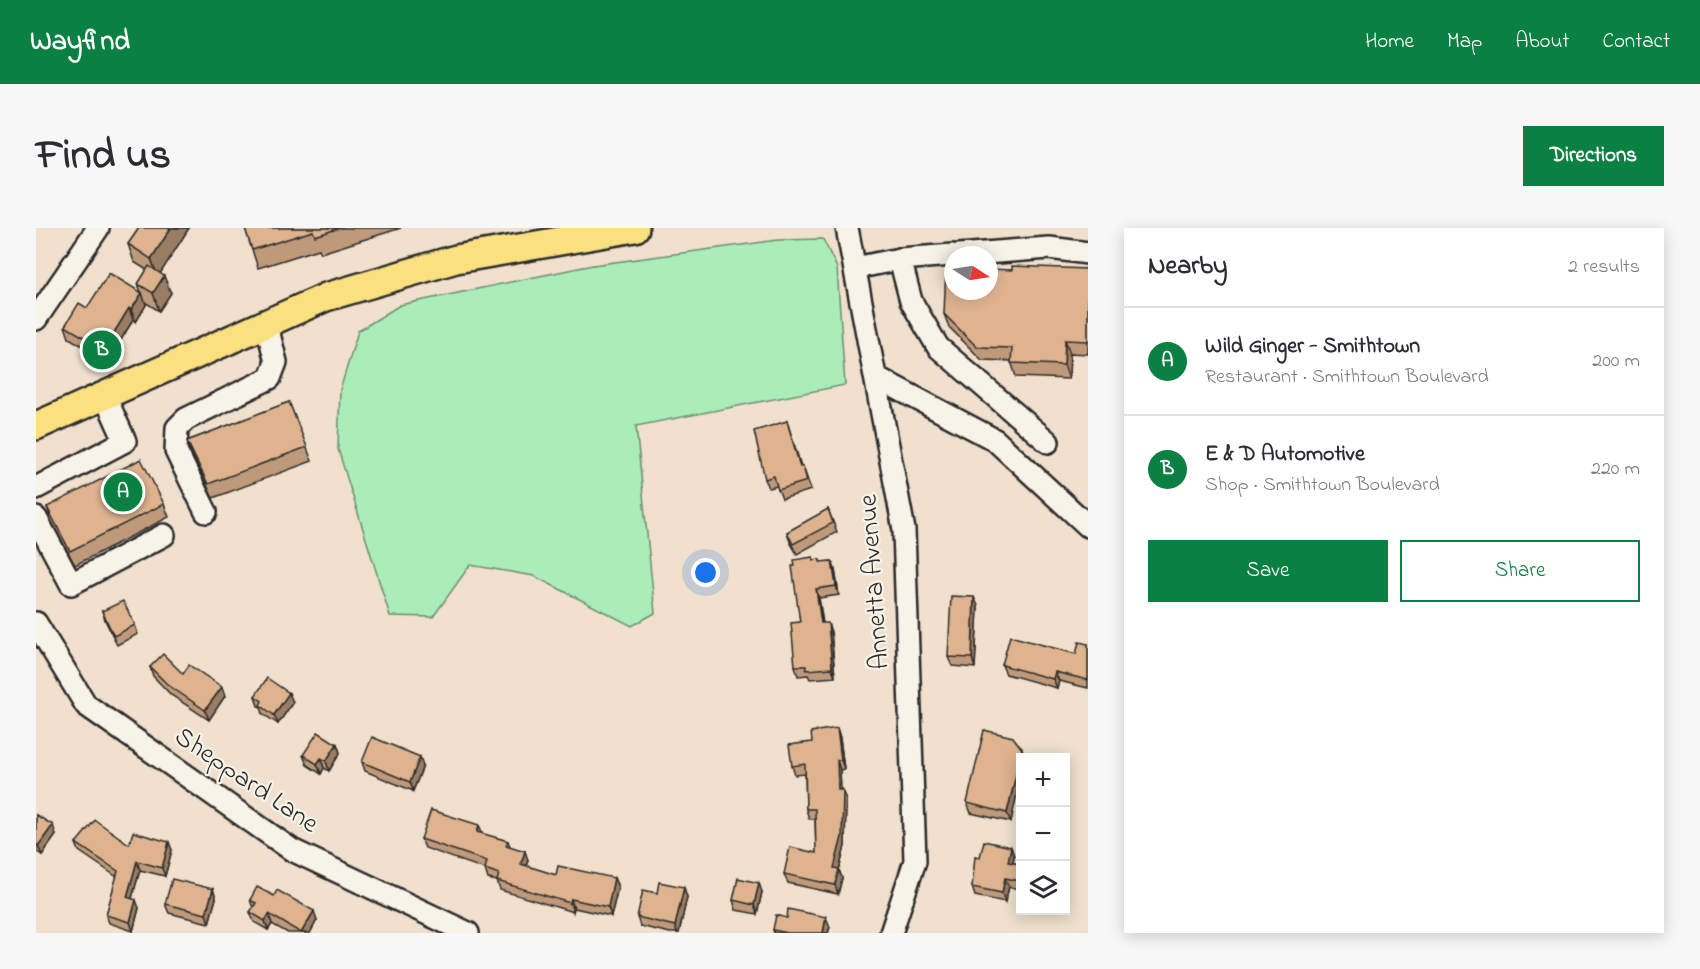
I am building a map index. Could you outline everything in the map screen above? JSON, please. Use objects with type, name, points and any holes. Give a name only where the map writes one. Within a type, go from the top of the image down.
[{"type":"main road","points":[[36,426],[326,297],[456,259],[635,228]]},
{"type":"street","points":[[36,319],[98,228]]},
{"type":"street","name":"Annetta Avenue","points":[[847,228],[904,530],[915,861],[891,933]]},
{"type":"street","points":[[998,252],[1049,248],[1088,253]]},
{"type":"street","points":[[855,267],[900,259],[944,256]]},
{"type":"street","points":[[900,259],[911,301],[938,347],[1048,442]]},
{"type":"street","points":[[206,512],[176,451],[177,428],[186,419],[270,378],[276,362],[266,322]]},
{"type":"street","points":[[876,377],[995,440],[1088,526]]},
{"type":"street","points":[[36,488],[125,441],[104,394]]},
{"type":"street","points":[[36,518],[71,584],[164,536]]},
{"type":"street","name":"Sheppard Lane","points":[[36,622],[86,705],[292,850],[468,933]]},
{"type":"green space","points":[[823,239],[837,268],[845,385],[636,426],[655,613],[632,626],[534,576],[470,565],[433,617],[390,616],[338,449],[340,390],[358,331],[400,305],[593,265],[778,240]]},
{"type":"building","points":[[139,228],[171,228],[151,259],[128,244]]},
{"type":"building","points":[[245,228],[340,228],[315,236],[313,231],[252,250]]},
{"type":"building","points":[[149,266],[164,276],[153,293],[138,284]]},
{"type":"building","points":[[1012,266],[1088,269],[1088,341],[1065,340],[1064,365],[1011,363],[1012,348],[977,347],[944,314],[945,300],[998,300],[998,269],[1012,270]]},
{"type":"building","points":[[109,273],[142,293],[131,310],[129,308],[104,349],[65,326],[79,303],[87,308]]},
{"type":"building","points":[[289,402],[307,447],[208,484],[187,441]]},
{"type":"building","points":[[787,421],[800,467],[803,466],[807,481],[778,490],[774,476],[765,479],[754,431]]},
{"type":"building","points":[[141,459],[164,504],[70,551],[47,507]]},
{"type":"building","points":[[828,509],[833,523],[793,544],[787,532]]},
{"type":"building","points":[[813,557],[813,560],[820,559],[820,562],[832,561],[836,586],[816,589],[821,623],[828,623],[832,668],[806,670],[806,666],[795,666],[791,623],[800,622],[792,566],[795,566],[794,560]]},
{"type":"building","points":[[951,596],[974,597],[972,658],[948,657]]},
{"type":"building","points":[[123,601],[135,625],[114,636],[102,611]]},
{"type":"building","points":[[1010,636],[1076,654],[1079,642],[1088,644],[1088,680],[1055,672],[1053,679],[1002,665]]},
{"type":"building","points":[[163,654],[183,674],[189,665],[222,687],[205,710],[168,685],[150,667]]},
{"type":"building","points":[[267,678],[289,693],[274,715],[260,705],[262,701],[255,696]]},
{"type":"building","points":[[837,728],[841,760],[837,760],[838,790],[843,790],[842,837],[834,868],[839,869],[835,885],[784,874],[790,847],[816,853],[815,809],[806,809],[805,764],[792,766],[789,745],[812,742],[811,732]]},
{"type":"building","points":[[984,730],[1013,737],[1022,749],[1021,753],[1016,753],[1016,775],[1007,813],[967,803]]},
{"type":"building","points":[[318,732],[337,744],[326,761],[321,758],[317,764],[303,755]]},
{"type":"building","points":[[372,737],[420,757],[410,782],[362,762]]},
{"type":"building","points":[[431,810],[479,825],[477,832],[508,841],[506,845],[525,851],[521,864],[556,875],[558,866],[614,878],[608,907],[571,899],[570,903],[497,881],[499,874],[485,869],[487,861],[421,839]]},
{"type":"building","points":[[36,815],[53,825],[38,846],[36,844]]},
{"type":"building","points":[[95,820],[129,844],[133,832],[169,842],[162,868],[137,861],[127,897],[136,900],[130,922],[106,915],[118,871],[76,843]]},
{"type":"building","points":[[984,841],[1011,847],[1008,862],[1016,863],[1016,880],[1005,878],[1002,893],[972,887],[975,856],[980,857]]},
{"type":"building","points":[[738,878],[759,883],[754,905],[733,900]]},
{"type":"building","points":[[172,879],[213,889],[206,914],[165,904]]},
{"type":"building","points":[[659,882],[684,887],[675,926],[637,917],[643,890],[657,893]]},
{"type":"building","points":[[257,887],[274,896],[277,890],[314,911],[301,933],[269,914],[265,921],[250,912],[256,903],[250,900]]},
{"type":"building","points":[[788,909],[826,917],[823,933],[788,933],[773,930],[776,915],[787,918]]},
{"type":"place","name":"E & D Automotive","points":[[102,350]]},
{"type":"place","name":"Wild Ginger - Smithtown","points":[[123,492]]}]
